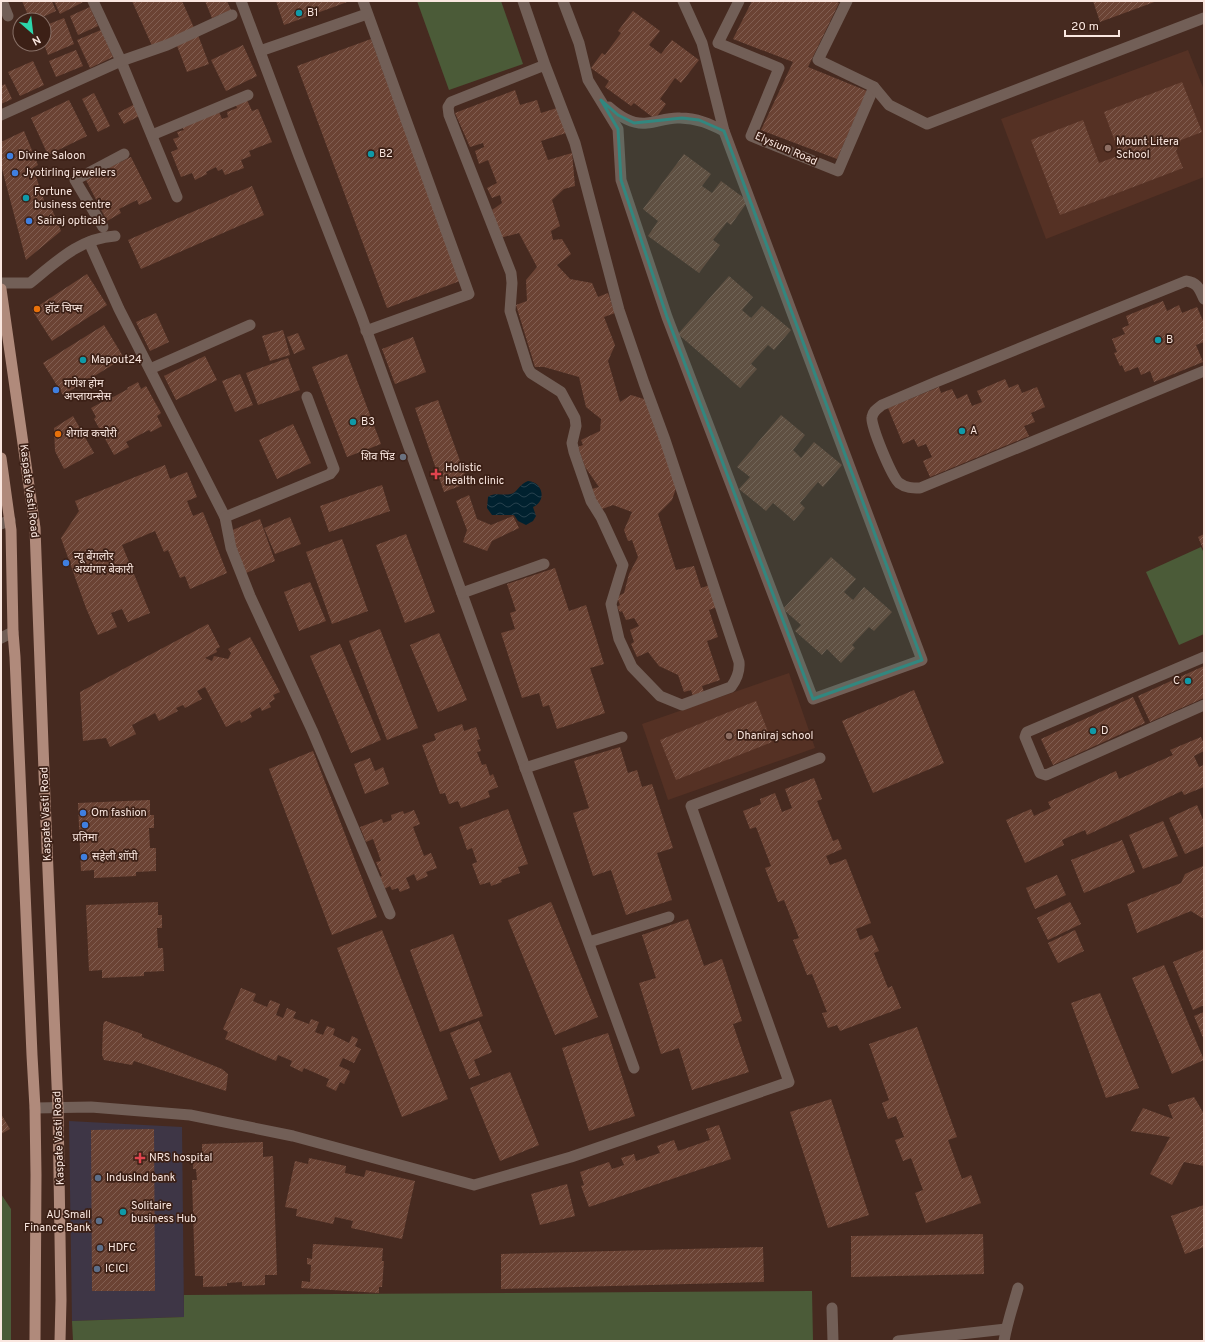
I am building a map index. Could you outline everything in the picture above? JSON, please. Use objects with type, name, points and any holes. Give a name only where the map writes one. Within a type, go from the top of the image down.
[{"type":"main road","name":"Kaspate Vasti Road","points":[[1,289],[35,528],[58,1108],[61,1293],[60,1341]]},
{"type":"main road","name":"Kaspate Vasti Road","points":[[1,458],[5,522],[11,530],[13,632],[35,1108],[35,1341]]},
{"type":"street","points":[[2,1],[8,16]]},
{"type":"street","points":[[93,1],[121,61],[177,197]]},
{"type":"street","points":[[241,1],[366,331],[634,1068]]},
{"type":"street","points":[[363,1],[469,294],[366,331]]},
{"type":"street","points":[[523,1],[545,65],[576,143],[619,310],[665,440],[739,662],[740,670],[731,687],[682,705],[660,696],[632,667],[619,639],[611,604],[623,565],[601,517],[590,501],[572,443],[576,426],[575,418],[561,392],[531,373],[528,368],[510,311],[512,283],[511,273],[449,115],[448,107],[451,102],[545,65]]},
{"type":"street","points":[[563,1],[579,43],[588,80],[618,129],[621,180],[667,317],[813,699],[922,660],[724,131],[702,43],[683,1]]},
{"type":"street","name":"Elysium Road","points":[[738,1],[718,43],[779,68],[751,136],[838,171],[874,87]]},
{"type":"street","points":[[847,1],[818,60],[874,87],[889,104],[927,124],[1204,18]]},
{"type":"street","points":[[260,51],[368,14]]},
{"type":"street","points":[[1,115],[121,61],[167,45],[232,15]]},
{"type":"street","points":[[152,135],[248,95]]},
{"type":"street","points":[[601,100],[618,115],[634,123],[647,123],[670,118],[682,118],[699,120],[724,131]]},
{"type":"street","points":[[103,228],[75,180],[124,154]]},
{"type":"street","points":[[1,283],[30,283],[73,249],[101,237],[115,236]]},
{"type":"street","points":[[89,242],[119,308],[225,517],[231,548],[250,596],[312,730],[390,914]]},
{"type":"street","points":[[1204,299],[1199,288],[1194,282],[1186,281],[882,405],[875,411],[872,418],[873,426],[887,465],[898,482],[905,487],[920,488],[1204,371]]},
{"type":"street","points":[[150,369],[250,325]]},
{"type":"street","points":[[225,517],[330,474],[334,469],[307,397]]},
{"type":"street","points":[[462,593],[544,564]]},
{"type":"street","points":[[1,638],[13,632]]},
{"type":"street","points":[[1204,657],[1027,732],[1025,737],[1040,773],[1046,775],[1204,705]]},
{"type":"street","points":[[526,768],[622,737]]},
{"type":"street","points":[[35,1108],[91,1107],[190,1115],[293,1136],[474,1185],[571,1158],[789,1082],[691,806],[820,758]]},
{"type":"street","points":[[589,942],[669,917]]},
{"type":"street","points":[[1004,1341],[1018,1288]]},
{"type":"street","points":[[832,1308],[833,1341]]},
{"type":"street","points":[[898,1341],[1006,1329]]},
{"type":"highlighted area","points":[[601,100],[618,115],[634,123],[682,118],[699,120],[724,131],[922,660],[813,699],[667,317],[621,180],[618,129]]},
{"type":"shaded area","name":"Mount Litera School","points":[[1188,50],[1204,90],[1204,177],[1046,239],[1001,119]]},
{"type":"shaded area","name":"Dhaniraj school","points":[[789,673],[815,748],[668,800],[642,724]]},
{"type":"shaded area","points":[[69,1121],[182,1127],[184,1317],[72,1321]]},
{"type":"green space","points":[[417,1],[501,1],[523,64],[449,90]]},
{"type":"green space","points":[[1201,547],[1204,553],[1204,634],[1179,645],[1146,572]]},
{"type":"green space","points":[[1,1194],[11,1209],[11,1341],[1,1341]]},
{"type":"green space","points":[[812,1291],[813,1341],[73,1341],[72,1321],[184,1317],[184,1295]]},
{"type":"water","points":[[528,481],[533,482],[540,488],[542,496],[540,501],[533,507],[536,516],[533,521],[526,525],[518,521],[514,515],[492,515],[487,508],[488,497],[513,493],[522,484]]},
{"type":"building","points":[[22,1],[52,1],[56,11],[52,13],[27,12]]},
{"type":"building","points":[[54,1],[85,1],[60,14]]},
{"type":"building","points":[[132,1],[182,1],[195,30],[153,48]]},
{"type":"building","points":[[205,1],[227,1],[231,10],[212,18]]},
{"type":"building","name":"B1","points":[[276,1],[350,1],[284,25]]},
{"type":"building","points":[[752,1],[834,1],[839,3],[808,67],[867,91],[837,159],[761,130],[793,62],[733,39]]},
{"type":"building","points":[[1093,1],[1157,1],[1100,22]]},
{"type":"building","points":[[90,7],[98,26],[78,35],[70,16]]},
{"type":"building","points":[[633,11],[660,31],[649,45],[661,54],[672,40],[699,60],[681,83],[675,78],[660,99],[666,104],[655,119],[634,103],[631,106],[605,87],[609,81],[591,68],[602,53],[605,55],[621,33],[618,31]]},
{"type":"building","points":[[64,18],[74,44],[48,55],[47,52],[52,52],[52,23]]},
{"type":"building","points":[[101,30],[113,57],[90,68],[77,40]]},
{"type":"building","points":[[198,35],[209,64],[187,72],[176,43]]},
{"type":"building","name":"B2","points":[[371,39],[460,281],[387,308],[297,66]]},
{"type":"building","points":[[243,45],[257,76],[226,91],[211,60]]},
{"type":"building","points":[[76,50],[83,66],[56,77],[49,61]]},
{"type":"building","points":[[33,61],[44,85],[20,96],[8,72]]},
{"type":"building","points":[[1182,82],[1202,132],[1181,140],[1176,151],[1183,168],[1060,215],[1031,140],[1083,120],[1099,163],[1120,155],[1104,112]]},
{"type":"building","points":[[5,84],[12,99],[1,104],[1,86]]},
{"type":"building","points":[[515,90],[520,105],[537,100],[541,113],[557,108],[566,133],[541,141],[548,160],[572,153],[575,186],[564,189],[552,200],[560,226],[551,231],[553,240],[562,239],[571,254],[557,265],[570,279],[592,283],[598,297],[608,293],[615,313],[604,317],[615,345],[608,361],[620,402],[631,395],[647,400],[677,485],[672,500],[658,514],[676,570],[694,566],[701,588],[710,585],[717,607],[709,610],[718,637],[707,641],[720,680],[702,686],[704,692],[693,696],[691,690],[684,692],[678,675],[659,666],[648,652],[637,657],[631,644],[634,642],[630,630],[639,626],[634,618],[626,620],[622,611],[620,612],[617,607],[620,605],[617,597],[624,593],[629,574],[638,557],[632,540],[628,541],[624,530],[632,512],[613,505],[602,509],[597,504],[592,489],[599,487],[585,467],[578,447],[583,445],[581,440],[600,431],[601,419],[586,407],[579,377],[544,367],[535,367],[516,305],[527,301],[526,280],[537,267],[519,233],[500,238],[492,210],[502,203],[500,195],[492,198],[487,188],[497,183],[488,160],[479,164],[475,151],[484,147],[483,143],[470,147],[455,113]]},
{"type":"building","points":[[94,93],[110,126],[98,132],[82,99]]},
{"type":"building","points":[[69,100],[87,136],[48,155],[31,118]]},
{"type":"building","points":[[247,100],[252,111],[258,109],[272,142],[249,151],[251,156],[241,160],[244,168],[225,175],[222,169],[218,171],[216,167],[206,172],[207,174],[195,180],[192,173],[181,177],[171,152],[178,149],[173,139],[179,137],[177,132],[184,130],[182,127],[219,112],[222,119],[228,117],[227,112],[237,108],[236,105]]},
{"type":"building","points":[[135,104],[141,115],[124,124],[118,113]]},
{"type":"building","name":"Fortune business centre","points":[[24,131],[38,165],[33,168],[47,209],[51,207],[61,231],[26,260],[1,165],[1,142]]},
{"type":"building","points":[[684,154],[711,174],[702,186],[712,193],[721,181],[748,201],[731,225],[727,222],[713,240],[720,245],[699,273],[648,236],[658,221],[643,209]]},
{"type":"building","points":[[131,157],[152,199],[139,205],[137,200],[119,209],[121,213],[107,221],[86,180],[101,173],[102,175],[110,171],[108,168]]},
{"type":"building","points":[[252,186],[264,215],[141,269],[128,240]]},
{"type":"building","points":[[87,274],[107,305],[52,341],[32,310]]},
{"type":"building","points":[[729,276],[753,297],[742,310],[751,318],[762,306],[791,330],[774,350],[768,345],[751,364],[757,369],[740,388],[678,334]]},
{"type":"building","name":"B","points":[[1163,301],[1167,311],[1179,305],[1182,313],[1197,307],[1204,323],[1204,342],[1196,345],[1203,362],[1154,382],[1150,371],[1141,375],[1138,367],[1125,372],[1122,365],[1120,366],[1114,353],[1117,352],[1112,339],[1125,334],[1122,328],[1129,325],[1126,316]]},
{"type":"building","points":[[156,313],[169,342],[150,351],[136,322]]},
{"type":"building","name":"Mapout24","points":[[104,325],[124,358],[63,395],[43,363]]},
{"type":"building","points":[[283,330],[290,355],[270,361],[262,336]]},
{"type":"building","points":[[298,333],[305,349],[294,354],[287,337]]},
{"type":"building","points":[[413,337],[426,372],[395,384],[382,349]]},
{"type":"building","name":"B3","points":[[347,354],[381,444],[347,457],[312,367]]},
{"type":"building","points":[[205,356],[217,380],[176,400],[164,376]]},
{"type":"building","points":[[288,358],[300,390],[258,405],[246,373]]},
{"type":"building","points":[[240,374],[253,405],[235,412],[222,381]]},
{"type":"building","name":"A","points":[[1005,379],[1009,388],[1018,384],[1022,393],[1037,387],[1045,407],[1031,413],[1035,422],[1024,426],[1029,436],[930,477],[923,461],[932,457],[926,444],[918,447],[914,439],[903,444],[888,408],[939,387],[941,393],[952,389],[957,399],[967,394],[972,406],[982,402],[977,391]]},
{"type":"building","points":[[138,382],[141,389],[146,386],[161,413],[157,416],[162,426],[151,432],[149,430],[126,442],[129,447],[114,455],[94,419],[96,417],[91,408],[128,389],[127,388]]},
{"type":"building","points":[[438,400],[468,483],[444,492],[415,408]]},
{"type":"building","points":[[781,415],[805,435],[793,450],[801,458],[814,442],[842,465],[823,487],[818,482],[800,503],[805,508],[794,521],[773,503],[766,511],[739,489],[750,477],[737,467]]},
{"type":"building","points":[[73,416],[94,453],[64,469],[55,451],[54,428]]},
{"type":"building","points":[[293,424],[311,463],[277,479],[259,440]]},
{"type":"building","points":[[165,465],[170,479],[187,472],[197,497],[187,501],[193,516],[203,512],[227,573],[190,589],[185,576],[180,578],[168,550],[164,552],[155,531],[122,545],[150,613],[128,622],[122,609],[111,613],[117,627],[98,635],[86,608],[61,538],[79,511],[75,501]]},
{"type":"building","points":[[382,485],[390,511],[329,532],[320,506]]},
{"type":"building","points":[[469,495],[477,519],[491,525],[513,516],[519,528],[492,541],[487,551],[463,542],[467,530],[456,501]]},
{"type":"building","points":[[290,517],[301,544],[275,554],[264,528]]},
{"type":"building","points":[[260,519],[275,561],[246,573],[230,531]]},
{"type":"building","points":[[406,534],[435,612],[405,623],[376,545]]},
{"type":"building","points":[[1204,534],[1204,551],[1198,537]]},
{"type":"building","points":[[342,539],[368,611],[332,624],[306,552]]},
{"type":"building","points":[[831,557],[856,579],[844,592],[853,600],[864,587],[892,612],[874,631],[869,627],[852,645],[855,648],[841,663],[827,649],[822,655],[795,631],[801,625],[783,609]]},
{"type":"building","points":[[555,568],[569,611],[586,605],[604,664],[590,668],[605,713],[557,729],[549,705],[543,707],[539,693],[522,698],[501,633],[515,629],[510,613],[516,611],[507,584]]},
{"type":"building","points":[[310,582],[326,621],[299,631],[284,592]]},
{"type":"building","points":[[208,624],[220,647],[216,649],[217,652],[205,658],[212,661],[214,656],[228,659],[231,653],[228,649],[250,637],[280,692],[273,695],[275,699],[269,703],[271,707],[262,711],[260,707],[250,713],[252,717],[241,723],[240,720],[226,727],[205,687],[197,691],[202,699],[185,708],[183,705],[176,708],[178,711],[159,721],[155,713],[132,725],[136,734],[110,747],[106,738],[83,741],[80,692]]},
{"type":"building","points":[[380,629],[418,728],[387,740],[349,641]]},
{"type":"building","points":[[439,633],[467,700],[438,712],[410,645]]},
{"type":"building","points":[[340,644],[381,740],[351,753],[310,656]]},
{"type":"building","name":"C","points":[[1204,666],[1204,698],[1150,722],[1138,696]]},
{"type":"building","points":[[914,690],[944,763],[873,793],[842,721]]},
{"type":"building","name":"D","points":[[1133,697],[1145,723],[1053,765],[1041,739]]},
{"type":"building","points":[[756,701],[772,742],[676,780],[660,740]]},
{"type":"building","points":[[462,724],[464,731],[476,727],[480,739],[477,740],[481,751],[477,752],[482,765],[486,764],[490,776],[493,774],[498,787],[488,791],[490,797],[461,808],[458,801],[449,804],[445,793],[440,794],[422,745],[436,740],[434,734]]},
{"type":"building","points":[[1201,737],[1204,744],[1204,751],[1194,756],[1199,767],[1204,765],[1204,787],[1184,795],[1182,791],[1087,835],[1085,830],[1062,840],[1064,845],[1025,863],[1006,820],[1031,809],[1034,816],[1051,808],[1048,802],[1116,771],[1119,779],[1173,755],[1170,750]]},
{"type":"building","points":[[620,747],[628,773],[637,770],[642,787],[652,784],[673,848],[657,853],[672,900],[626,915],[611,870],[593,876],[573,813],[589,808],[574,761]]},
{"type":"building","points":[[313,751],[377,917],[332,935],[269,769]]},
{"type":"building","points":[[370,758],[375,771],[383,767],[389,784],[365,794],[354,764]]},
{"type":"building","points":[[814,778],[822,799],[817,801],[833,841],[838,839],[842,849],[826,856],[830,865],[846,859],[871,923],[856,929],[860,940],[872,935],[879,951],[874,953],[888,988],[892,986],[901,1008],[840,1031],[837,1025],[828,1028],[822,1013],[827,1012],[812,974],[807,975],[793,940],[799,938],[784,900],[778,902],[765,868],[771,866],[756,827],[750,829],[743,811],[761,804],[760,799],[775,793],[782,812],[792,808],[785,789]]},
{"type":"building","points":[[150,800],[150,815],[154,815],[154,828],[149,828],[150,848],[156,848],[156,871],[136,872],[136,876],[94,878],[94,870],[81,871],[78,803]]},
{"type":"building","points":[[1197,805],[1204,822],[1204,846],[1185,854],[1169,818]]},
{"type":"building","points":[[508,809],[528,864],[518,867],[520,873],[501,880],[502,882],[491,886],[490,882],[480,885],[472,864],[477,862],[472,848],[467,850],[459,827]]},
{"type":"building","points":[[414,810],[420,824],[413,827],[424,856],[431,853],[437,868],[426,872],[428,876],[417,881],[414,874],[406,878],[410,888],[400,892],[398,888],[392,890],[390,886],[384,889],[379,877],[382,876],[376,862],[381,861],[373,839],[366,842],[360,827],[382,819],[383,823],[392,820],[391,815],[403,811],[404,814]]},
{"type":"building","points":[[1163,821],[1178,856],[1143,869],[1129,835]]},
{"type":"building","points":[[1122,840],[1135,872],[1084,893],[1071,860]]},
{"type":"building","points":[[1203,866],[1204,918],[1191,911],[1137,933],[1127,904],[1181,883],[1185,874]]},
{"type":"building","points":[[1057,875],[1066,895],[1035,909],[1026,888]]},
{"type":"building","points":[[158,902],[158,915],[162,915],[162,928],[157,928],[158,948],[163,948],[164,971],[144,972],[144,976],[102,978],[102,970],[89,971],[86,905]]},
{"type":"building","points":[[551,902],[598,1017],[555,1035],[508,920]]},
{"type":"building","points":[[1070,902],[1081,924],[1048,940],[1037,918]]},
{"type":"building","points":[[688,919],[704,966],[722,959],[742,1021],[733,1024],[749,1072],[692,1090],[679,1048],[661,1054],[639,983],[656,978],[642,935]]},
{"type":"building","points":[[382,930],[448,1099],[402,1117],[337,948]]},
{"type":"building","points":[[1075,930],[1084,951],[1058,963],[1048,943]]},
{"type":"building","points":[[453,934],[483,1016],[440,1032],[410,950]]},
{"type":"building","points":[[1204,949],[1204,1005],[1193,1010],[1173,962]]},
{"type":"building","points":[[1164,965],[1204,1060],[1172,1074],[1132,978]]},
{"type":"building","points":[[241,988],[256,994],[253,1001],[267,1007],[270,1000],[280,1004],[276,1015],[283,1018],[287,1008],[296,1012],[293,1018],[309,1024],[311,1019],[319,1022],[315,1032],[323,1035],[327,1026],[335,1029],[333,1035],[349,1043],[352,1036],[358,1039],[355,1046],[361,1049],[354,1063],[343,1058],[339,1066],[350,1071],[344,1084],[340,1082],[336,1091],[326,1086],[329,1079],[304,1068],[302,1072],[290,1066],[292,1061],[278,1055],[276,1061],[225,1039],[228,1032],[223,1029]]},
{"type":"building","points":[[1100,993],[1139,1088],[1106,1098],[1071,1003]]},
{"type":"building","points":[[1204,1012],[1204,1040],[1194,1016]]},
{"type":"building","points":[[106,1021],[142,1034],[142,1037],[222,1069],[228,1074],[226,1091],[134,1061],[132,1065],[104,1060],[102,1055],[103,1026],[104,1022]]},
{"type":"building","points":[[479,1021],[492,1052],[474,1060],[480,1075],[469,1079],[450,1033]]},
{"type":"building","points":[[917,1027],[957,1137],[948,1140],[962,1179],[971,1175],[981,1203],[926,1223],[915,1193],[923,1190],[911,1158],[903,1161],[895,1140],[904,1137],[896,1116],[888,1119],[882,1103],[889,1100],[869,1044]]},
{"type":"building","points":[[608,1033],[635,1116],[589,1131],[562,1048]]},
{"type":"building","points":[[510,1072],[539,1145],[500,1161],[470,1088]]},
{"type":"building","points":[[1194,1097],[1204,1114],[1204,1166],[1184,1162],[1172,1185],[1150,1174],[1170,1137],[1131,1131],[1143,1108],[1173,1119],[1168,1105]]},
{"type":"building","points":[[831,1099],[869,1215],[828,1228],[790,1112]]},
{"type":"building","points":[[1,1114],[10,1129],[1,1134]]},
{"type":"building","points":[[719,1125],[731,1159],[589,1207],[581,1186],[584,1185],[580,1172],[609,1162],[612,1169],[624,1165],[621,1158],[634,1154],[636,1161],[660,1153],[657,1146],[674,1140],[678,1151],[710,1140],[706,1129]]},
{"type":"building","name":"Solitaire business Hub","points":[[154,1129],[155,1291],[92,1291],[91,1130]]},
{"type":"building","points":[[263,1142],[263,1157],[273,1156],[277,1275],[265,1275],[265,1285],[242,1286],[242,1282],[227,1283],[227,1286],[203,1287],[203,1276],[195,1276],[192,1180],[197,1180],[196,1169],[193,1169],[193,1155],[202,1154],[202,1144]]},
{"type":"building","points":[[309,1158],[346,1166],[345,1173],[364,1177],[366,1170],[415,1181],[402,1239],[351,1228],[353,1221],[335,1217],[333,1224],[296,1216],[297,1209],[285,1207],[295,1161],[308,1164]]},
{"type":"building","points":[[567,1184],[575,1216],[540,1225],[531,1194]]},
{"type":"building","points":[[1204,1205],[1204,1247],[1185,1254],[1171,1216]]},
{"type":"building","points":[[983,1234],[984,1274],[851,1277],[851,1236]]},
{"type":"building","points":[[313,1244],[383,1248],[382,1261],[384,1261],[382,1287],[379,1287],[379,1293],[301,1288],[302,1281],[310,1282],[311,1265],[307,1264],[307,1258],[312,1259]]},
{"type":"building","points":[[763,1247],[764,1282],[501,1289],[501,1254]]},
{"type":"place","name":"B1","points":[[299,13]]},
{"type":"place","name":"Mount Litera School","points":[[1108,148]]},
{"type":"place","name":"B2","points":[[371,154]]},
{"type":"place","name":"Divine Saloon","points":[[10,156]]},
{"type":"place","name":"Jyotirling jewellers","points":[[15,173]]},
{"type":"place","name":"Fortune business centre","points":[[26,198]]},
{"type":"place","name":"Sairaj opticals","points":[[29,221]]},
{"type":"place","name":"हॉट चिप्स","points":[[37,309]]},
{"type":"place","name":"B","points":[[1158,340]]},
{"type":"place","name":"Mapout24","points":[[83,360]]},
{"type":"place","name":"गणेश होम अप्लायन्सेस","points":[[56,390]]},
{"type":"place","name":"B3","points":[[353,422]]},
{"type":"place","name":"A","points":[[962,431]]},
{"type":"place","name":"शेगांव कचोरी","points":[[58,434]]},
{"type":"place","name":"शिव पिंड","points":[[403,457]]},
{"type":"place","name":"Holistic health clinic","points":[[436,474]]},
{"type":"place","name":"न्यू बेंगलोर अय्यंगार बेकारी","points":[[66,563]]},
{"type":"place","name":"C","points":[[1188,681]]},
{"type":"place","name":"D","points":[[1093,731]]},
{"type":"place","name":"Dhaniraj school","points":[[729,736]]},
{"type":"place","name":"Om fashion","points":[[83,813]]},
{"type":"place","name":"प्रतिमा","points":[[85,825]]},
{"type":"place","name":"सहेली शॉपी","points":[[84,857]]},
{"type":"place","name":"NRS hospital","points":[[140,1158]]},
{"type":"place","name":"IndusInd bank","points":[[98,1178]]},
{"type":"place","name":"Solitaire business Hub","points":[[123,1212]]},
{"type":"place","name":"AU Small Finance Bank","points":[[99,1221]]},
{"type":"place","name":"HDFC","points":[[100,1248]]},
{"type":"place","name":"ICICI","points":[[97,1269]]}]
